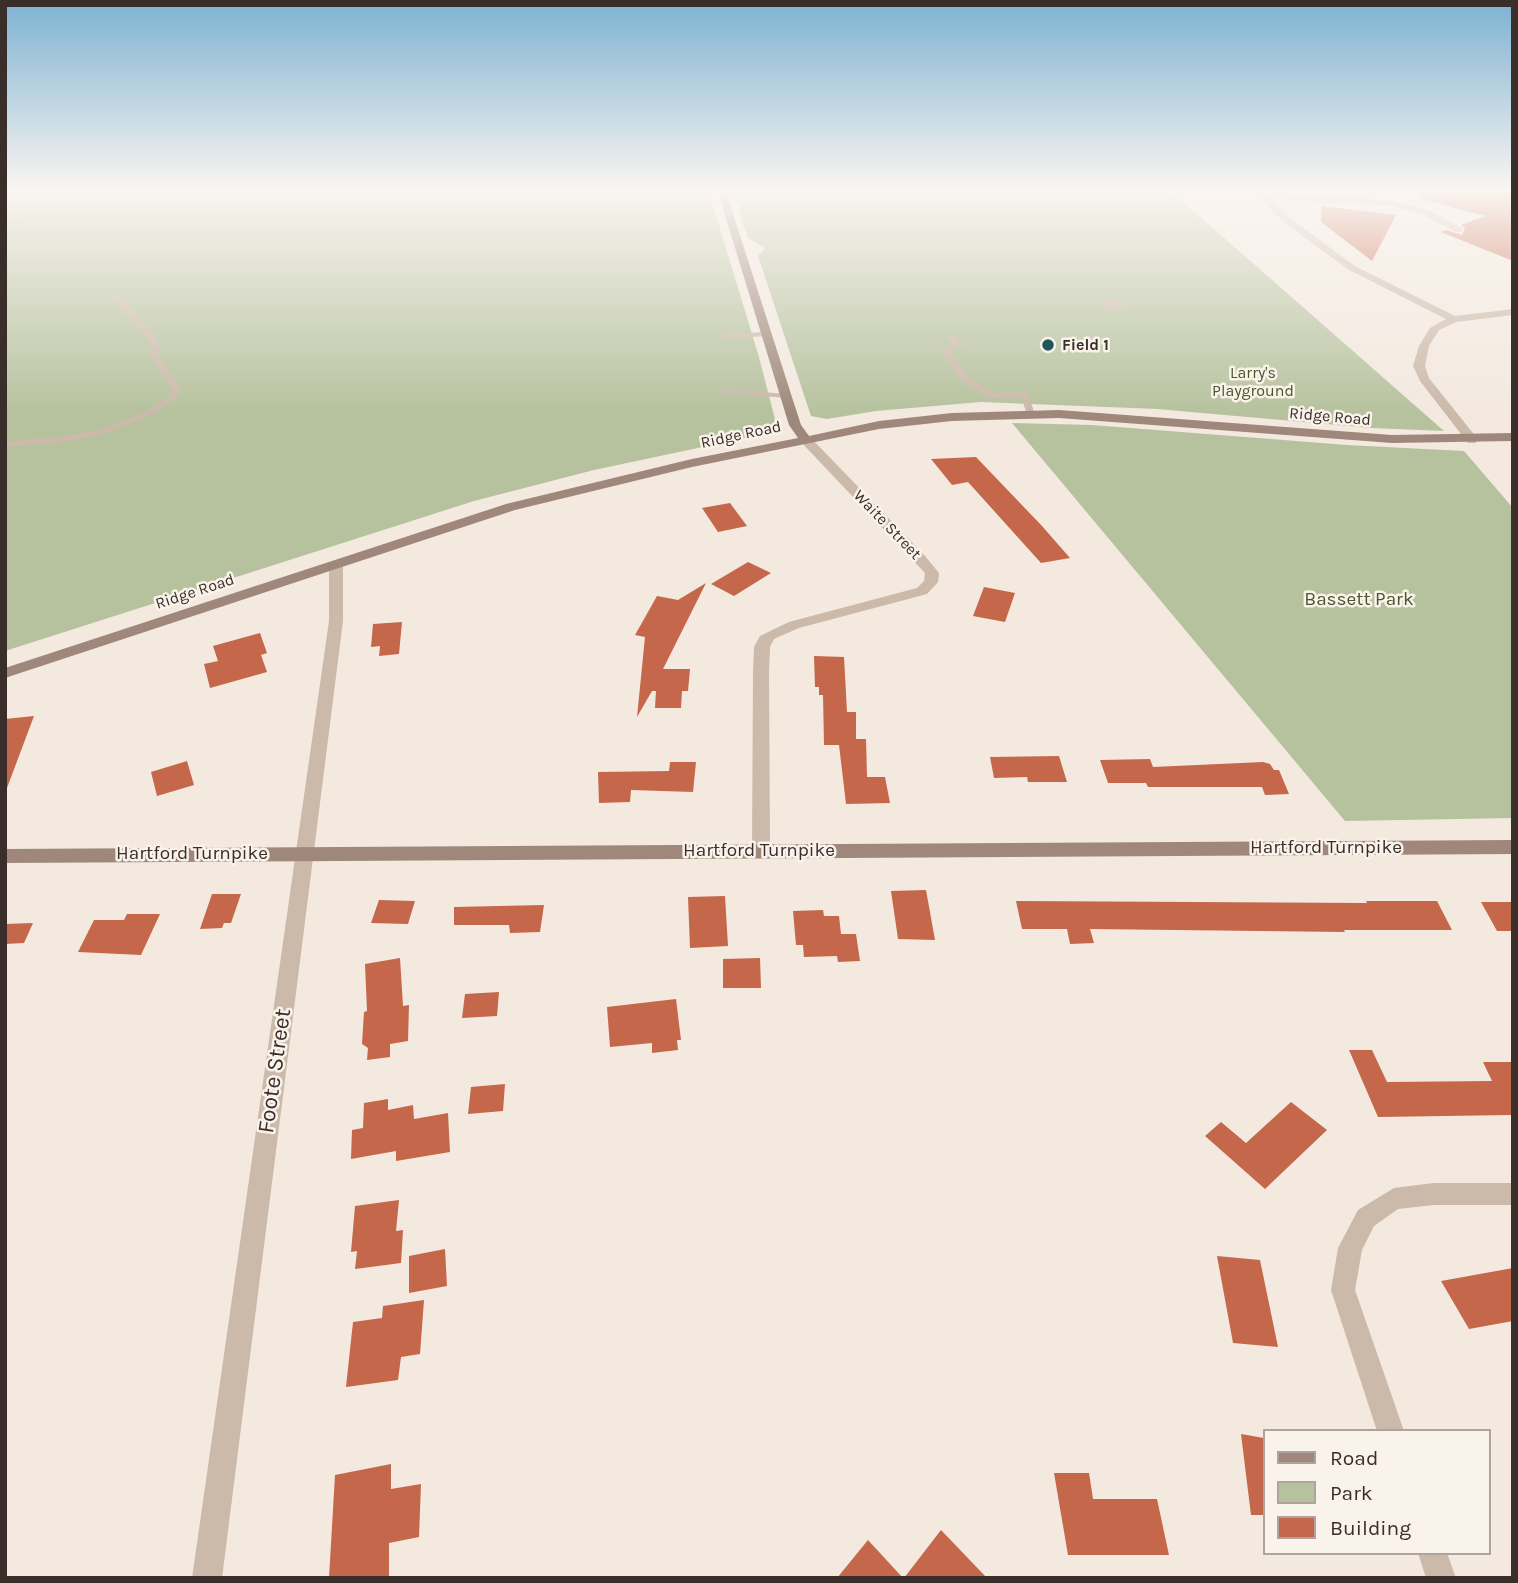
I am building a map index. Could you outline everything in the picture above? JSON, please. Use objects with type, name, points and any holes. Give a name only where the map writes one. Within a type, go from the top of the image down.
[{"type":"main road","name":"Waite Street","points":[[745,266],[795,425],[805,439]]},
{"type":"main road","name":"Ridge Road","points":[[5,673],[541,498],[805,439],[919,420],[1031,414],[1126,417],[1392,439],[1513,438]]},
{"type":"main road","name":"Hartford Turnpike","points":[[5,856],[1513,847]]},
{"type":"street","points":[[1349,266],[1454,319]]},
{"type":"street","points":[[1472,440],[1424,379],[1419,366],[1424,346],[1435,328],[1454,319],[1513,312]]},
{"type":"street","name":"Waite Street","points":[[761,851],[761,647],[768,636],[794,625],[922,591],[930,582],[932,573],[805,439]]},
{"type":"street","name":"Foote Street","points":[[207,1578],[336,621],[336,564]]},
{"type":"street","points":[[1390,1429],[1343,1290],[1350,1248],[1366,1218],[1394,1199],[1434,1194],[1513,1194]]},
{"type":"street","points":[[1434,1555],[1441,1578]]},
{"type":"lane","points":[[5,444],[60,440],[105,431],[149,413],[172,397],[176,389],[154,356],[156,347],[152,338],[117,298]]},
{"type":"lane","points":[[725,337],[766,334]]},
{"type":"lane","points":[[952,338],[958,347],[945,348],[964,379],[993,396],[1024,394],[1031,414]]},
{"type":"lane","points":[[720,390],[786,396]]},
{"type":"green space","points":[[5,266],[731,266],[778,431],[594,470],[474,501],[5,651]]},
{"type":"green space","name":"Larry's Playground","points":[[761,266],[1256,266],[1444,431],[1372,428],[1157,409],[981,402],[876,411],[827,419],[811,416]]},
{"type":"green space","name":"Bassett Park","points":[[1012,423],[1092,425],[1347,445],[1464,451],[1513,508],[1513,818],[1345,821]]},
{"type":"building","points":[[976,457],[1070,558],[1041,563],[968,482],[952,485],[931,459]]},
{"type":"building","points":[[730,503],[747,526],[718,532],[702,508]]},
{"type":"building","points":[[748,562],[771,573],[734,596],[711,584]]},
{"type":"building","points":[[706,583],[663,669],[690,669],[688,691],[682,691],[681,708],[655,708],[656,691],[652,691],[637,717],[645,637],[635,635],[657,596],[678,600]]},
{"type":"building","points":[[984,587],[1015,593],[1005,622],[973,616]]},
{"type":"building","points":[[402,622],[399,654],[379,656],[380,646],[371,647],[373,624]]},
{"type":"building","points":[[260,633],[267,653],[261,655],[267,672],[210,688],[204,664],[218,661],[213,646]]},
{"type":"building","points":[[814,656],[844,657],[847,712],[856,712],[856,739],[866,739],[867,777],[885,777],[890,803],[846,804],[839,745],[824,745],[823,695],[819,695],[819,687],[815,687]]},
{"type":"building","points":[[34,716],[7,788],[5,719]]},
{"type":"building","points":[[1059,756],[1067,782],[1028,782],[1027,777],[994,778],[990,757]]},
{"type":"building","points":[[1150,759],[1153,767],[1263,762],[1270,764],[1274,770],[1279,770],[1289,794],[1265,795],[1262,787],[1148,787],[1146,783],[1108,783],[1100,760]]},
{"type":"building","points":[[187,761],[194,785],[157,796],[151,772]]},
{"type":"building","points":[[670,762],[696,762],[693,792],[631,790],[630,802],[599,803],[598,772],[669,771]]},
{"type":"building","points":[[926,890],[935,940],[898,939],[891,891]]},
{"type":"building","points":[[212,894],[241,894],[231,923],[224,923],[222,928],[200,929]]},
{"type":"building","points":[[725,896],[728,946],[690,948],[688,897]]},
{"type":"building","points":[[379,900],[415,901],[408,924],[371,923]]},
{"type":"building","points":[[1016,901],[1437,901],[1452,930],[1344,930],[1345,932],[1090,929],[1094,943],[1070,944],[1067,929],[1022,929]]},
{"type":"building","points":[[1481,902],[1513,902],[1513,931],[1497,931]]},
{"type":"building","points":[[544,905],[540,932],[510,933],[509,925],[454,925],[454,907]]},
{"type":"building","points":[[823,910],[824,916],[839,916],[841,934],[856,934],[860,961],[838,962],[837,956],[804,957],[803,945],[796,945],[793,911]]},
{"type":"building","points":[[127,914],[160,914],[141,955],[78,952],[94,920],[124,920]]},
{"type":"building","points":[[33,923],[24,943],[5,944],[5,924]]},
{"type":"building","points":[[400,958],[403,1006],[409,1005],[408,1041],[390,1044],[390,1057],[367,1060],[368,1048],[362,1044],[364,1012],[367,1011],[365,964]]},
{"type":"building","points":[[760,958],[761,988],[723,988],[723,959]]},
{"type":"building","points":[[499,992],[497,1016],[462,1018],[465,994]]},
{"type":"building","points":[[676,999],[681,1040],[677,1040],[678,1050],[652,1053],[652,1043],[610,1047],[607,1007]]},
{"type":"building","points":[[1349,1050],[1372,1050],[1387,1082],[1492,1081],[1483,1062],[1513,1062],[1513,1119],[1511,1115],[1378,1117]]},
{"type":"building","points":[[505,1084],[503,1111],[468,1114],[471,1087]]},
{"type":"building","points":[[388,1099],[388,1110],[413,1105],[414,1119],[448,1113],[450,1152],[396,1161],[396,1151],[351,1159],[352,1130],[363,1128],[364,1103]]},
{"type":"building","points":[[1291,1102],[1327,1130],[1265,1189],[1205,1136],[1221,1122],[1246,1143]]},
{"type":"building","points":[[399,1200],[396,1231],[403,1230],[401,1263],[355,1269],[357,1251],[351,1252],[355,1206]]},
{"type":"building","points":[[445,1249],[447,1286],[409,1293],[409,1256]]},
{"type":"building","points":[[1217,1256],[1260,1260],[1278,1347],[1233,1343]]},
{"type":"building","points":[[1513,1268],[1513,1321],[1469,1329],[1441,1281]]},
{"type":"building","points":[[424,1300],[420,1354],[401,1357],[398,1380],[346,1387],[353,1322],[382,1318],[383,1306]]},
{"type":"building","points":[[1241,1434],[1262,1438],[1262,1515],[1251,1515]]},
{"type":"building","points":[[391,1464],[391,1489],[421,1484],[419,1537],[389,1543],[389,1578],[329,1578],[335,1475]]},
{"type":"building","points":[[1054,1473],[1089,1473],[1093,1499],[1157,1499],[1169,1555],[1068,1555]]},
{"type":"building","points":[[941,1530],[987,1578],[904,1578]]},
{"type":"building","points":[[868,1540],[903,1578],[837,1578]]},
{"type":"place","name":"Field 1","points":[[1048,345]]}]
